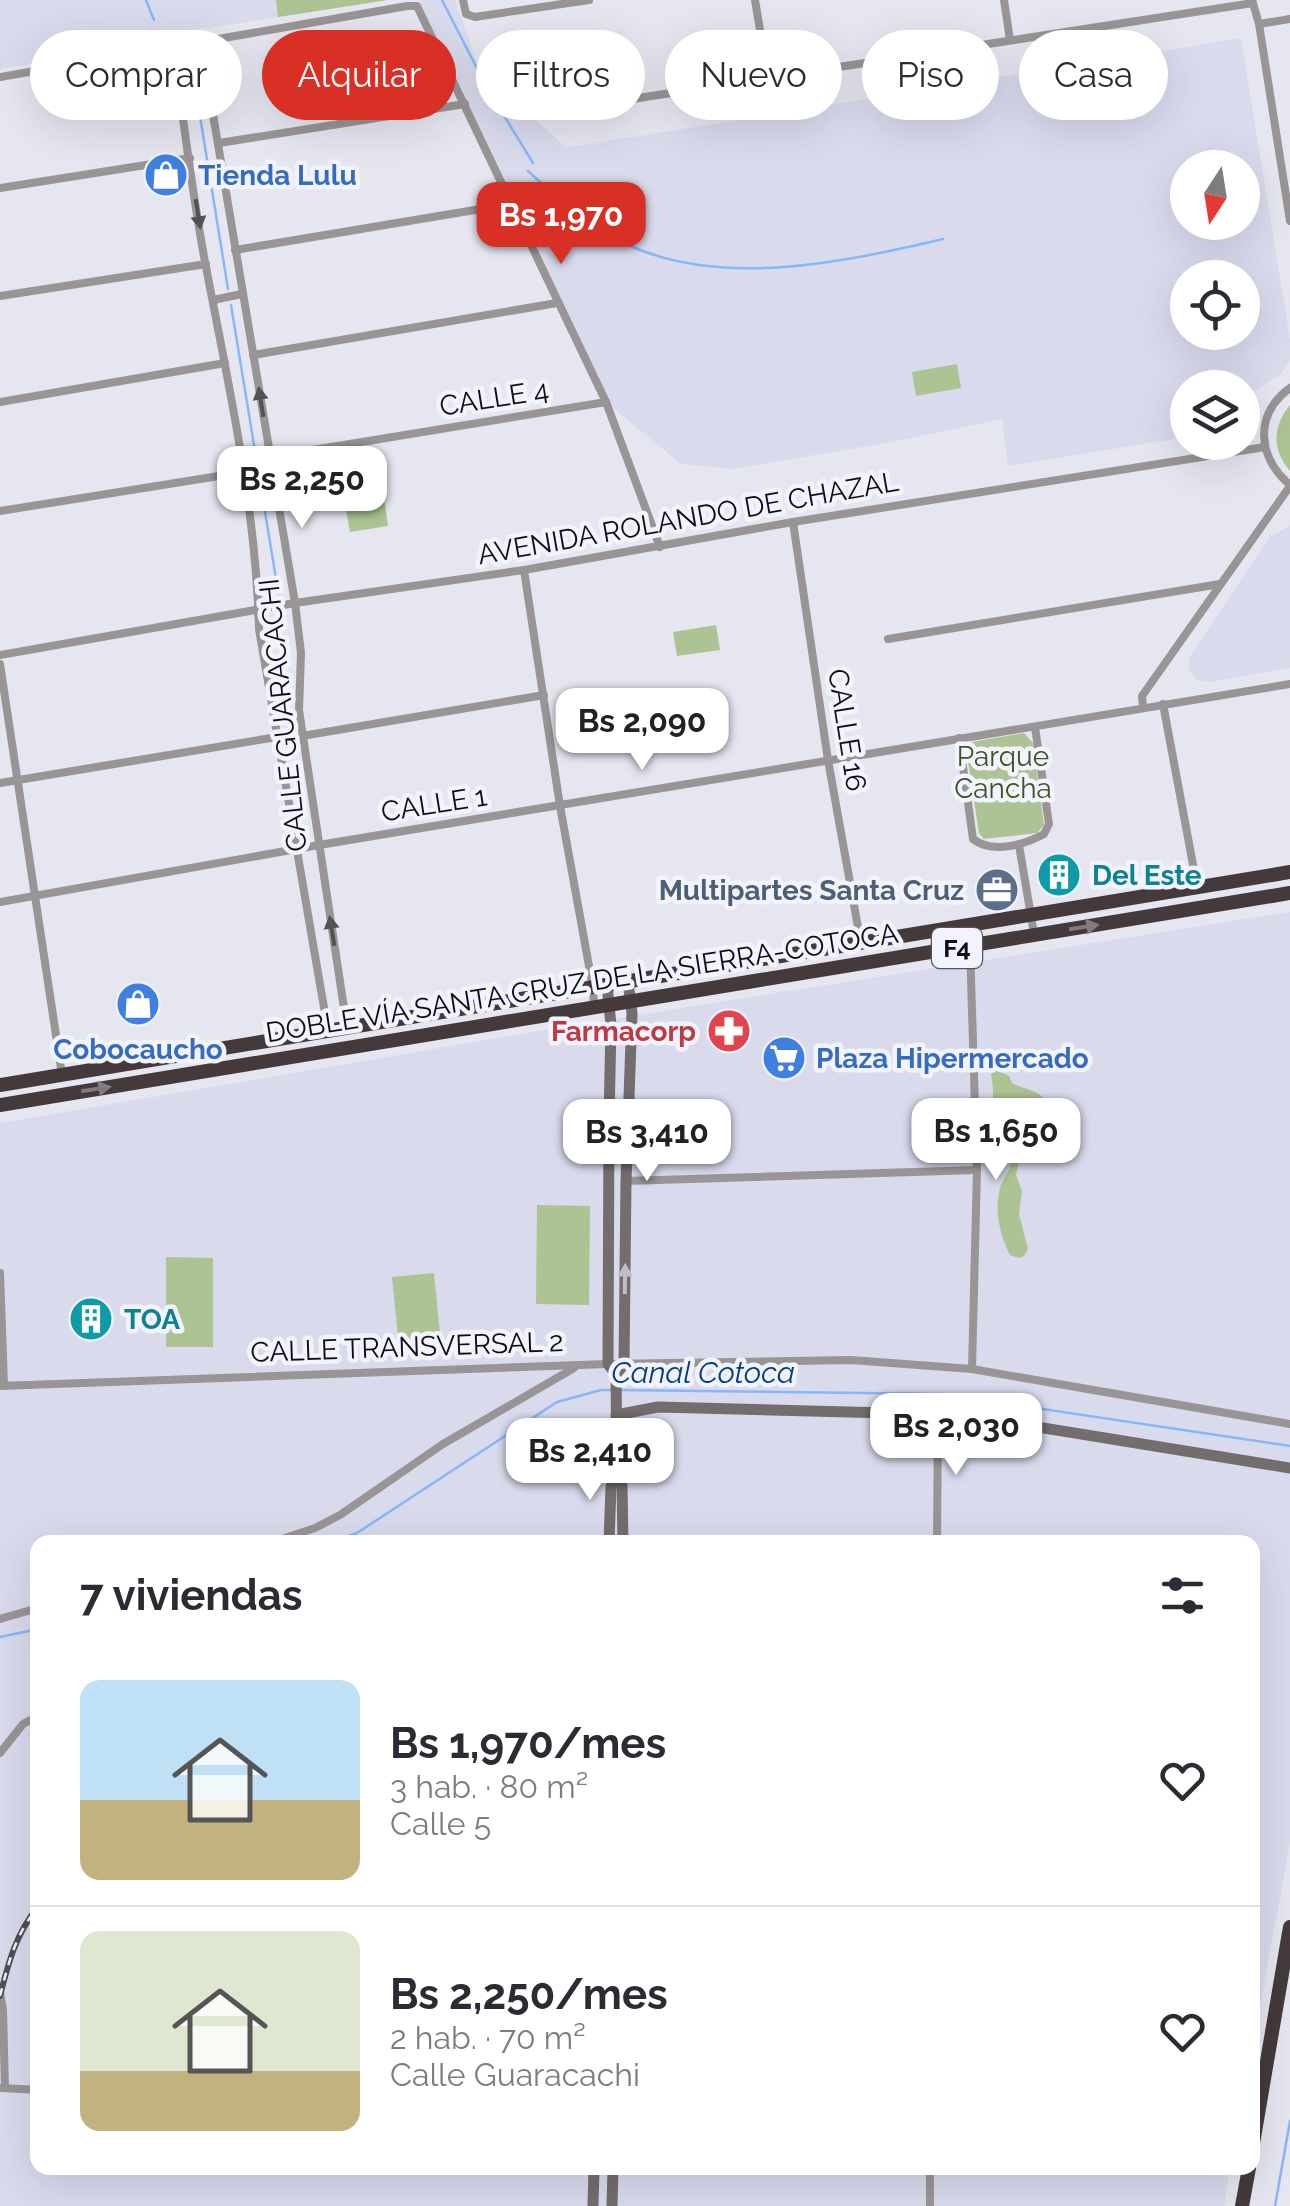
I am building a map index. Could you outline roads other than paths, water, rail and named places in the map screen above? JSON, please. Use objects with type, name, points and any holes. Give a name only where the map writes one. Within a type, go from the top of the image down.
[{"type":"highway","name":"DOBLE VÍA SANTA CRUZ DE LA SIERRA-COTOCA","points":[[0,1085],[1290,872]]},
{"type":"highway","name":"DOBLE VÍA SANTA CRUZ DE LA SIERRA-COTOCA","points":[[0,1105],[1290,892]]},
{"type":"highway","points":[[1260,2082],[1290,1926]]},
{"type":"highway","points":[[1242,2206],[1248,2175]]},
{"type":"street","points":[[463,0],[470,17],[589,0]]},
{"type":"street","points":[[755,0],[760,30]]},
{"type":"street","points":[[1004,0],[1010,40]]},
{"type":"street","points":[[842,66],[1252,2],[1259,24],[1290,221]]},
{"type":"street","points":[[242,36],[417,6],[606,402],[660,547]]},
{"type":"street","points":[[1259,24],[1290,19]]},
{"type":"street","points":[[0,78],[30,73]]},
{"type":"street","points":[[219,144],[465,104]]},
{"type":"street","name":"CALLE GUARACACHI","points":[[184,120],[244,472],[259,589],[260,629],[277,737],[328,1031]]},
{"type":"street","name":"CALLE GUARACACHI","points":[[215,120],[295,604],[301,653],[302,736],[347,1028]]},
{"type":"street","points":[[0,188],[190,158]]},
{"type":"street","points":[[235,250],[511,204]]},
{"type":"street","points":[[0,296],[206,264]]},
{"type":"street","points":[[213,300],[242,294]]},
{"type":"street","points":[[254,354],[557,303]]},
{"type":"street","points":[[0,402],[224,362]]},
{"type":"street","points":[[1143,707],[1142,696],[1290,486],[1270,462],[1264,432],[1274,403],[1290,388]]},
{"type":"street","name":"CALLE 4","points":[[270,457],[606,402]]},
{"type":"street","name":"AVENIDA ROLANDO DE CHAZAL","points":[[0,655],[793,522],[1265,448]]},
{"type":"street","points":[[0,511],[244,472]]},
{"type":"street","name":"CALLE 16","points":[[793,522],[860,944]]},
{"type":"street","points":[[524,570],[560,806],[600,986],[610,1004],[616,1370],[616,1472],[610,1535]]},
{"type":"street","points":[[888,639],[1220,584]]},
{"type":"street","points":[[0,664],[62,1075]]},
{"type":"street","name":"CALLE 1","points":[[0,902],[1290,684]]},
{"type":"street","points":[[302,736],[544,695]]},
{"type":"street","points":[[1163,704],[1197,888]]},
{"type":"street","points":[[958,738],[973,839],[979,844],[1019,845],[1044,834],[1049,824],[1035,727]]},
{"type":"street","points":[[0,783],[277,737]]},
{"type":"street","points":[[1019,845],[1034,935]]},
{"type":"street","points":[[970,946],[977,1170],[972,1369]]},
{"type":"street","points":[[616,1370],[626,1181],[631,1000],[628,982]]},
{"type":"street","points":[[594,1006],[600,986]]},
{"type":"street","points":[[626,1181],[977,1170]]},
{"type":"street","points":[[0,1273],[2,1386]]},
{"type":"street","name":"CALLE TRANSVERSAL 2","points":[[2,1386],[851,1360],[972,1369],[1290,1424]]},
{"type":"street","points":[[294,1535],[340,1515],[458,1436],[578,1366]]},
{"type":"street","points":[[616,1415],[658,1407],[964,1415],[1290,1468]]},
{"type":"street","points":[[936,1535],[938,1414]]},
{"type":"street","points":[[616,1472],[622,1486],[623,1535]]},
{"type":"street","points":[[0,1619],[30,1610]]},
{"type":"street","points":[[0,1753],[30,1720]]},
{"type":"street","points":[[0,1992],[2,2088],[30,2090]]},
{"type":"street","points":[[592,2206],[594,2175]]},
{"type":"street","points":[[612,2206],[613,2175]]},
{"type":"street","points":[[930,2175],[930,2206]]},
{"type":"waterway","points":[[146,0],[154,20]]},
{"type":"waterway","points":[[442,0],[486,86],[533,163]]},
{"type":"waterway","points":[[201,120],[228,289]]},
{"type":"waterway","points":[[528,171],[574,211],[612,237],[663,258],[702,265],[743,268],[825,263],[943,239]]},
{"type":"waterway","points":[[231,305],[278,591]]},
{"type":"waterway","name":"Canal Cotoca","points":[[352,1535],[557,1402],[612,1390]]},
{"type":"waterway","name":"Canal Cotoca","points":[[620,1390],[943,1394],[1290,1446]]},
{"type":"waterway","name":"Canal Cotoca","points":[[0,1637],[30,1631]]},
{"type":"waterway","points":[[1275,2206],[1290,2121]]},
{"type":"railway","points":[[0,1996],[18,1938],[30,1917]]},
{"type":"place","name":"Tienda Lulu","points":[[166,175]]},
{"type":"place","name":"Del Este","points":[[1059,875]]},
{"type":"place","name":"Multipartes Santa Cruz","points":[[997,890]]},
{"type":"place","name":"Cobocaucho","points":[[138,1004]]},
{"type":"place","name":"Farmacorp","points":[[729,1031]]},
{"type":"place","name":"Plaza Hipermercado","points":[[784,1058]]},
{"type":"place","name":"TOA","points":[[91,1319]]},
{"type":"park label","name":"Parque Cancha","points":[[1003,772]]}]
